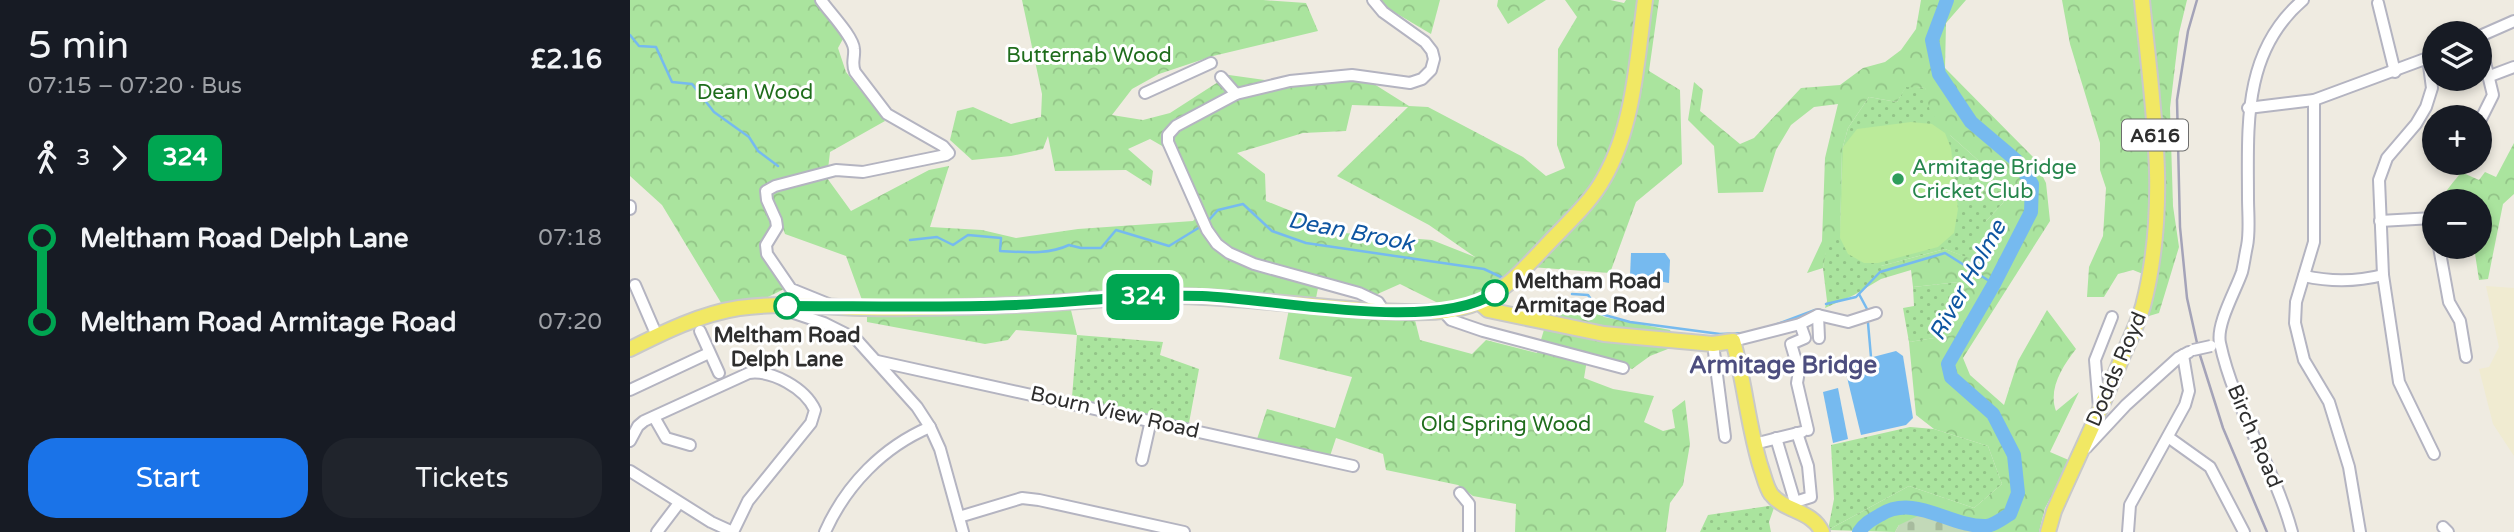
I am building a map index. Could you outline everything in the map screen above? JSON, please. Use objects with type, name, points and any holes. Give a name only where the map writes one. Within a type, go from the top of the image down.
[{"type":"main road","points":[[630,349],[696,320],[737,309],[787,306],[868,308],[1014,305],[1137,297],[1202,296],[1384,311],[1443,311],[1479,302],[1505,286],[1527,266],[1604,180],[1619,146],[1633,89],[1645,0]]},
{"type":"main road","name":"Dodds Royd","points":[[2079,455],[2142,309],[2157,224],[2159,173],[2142,0]]},
{"type":"main road","points":[[1479,302],[1488,310],[1604,334],[1713,344],[1733,341],[1754,444],[1770,492],[1793,504],[1814,520],[1822,532]]},
{"type":"main road","name":"A616","points":[[2048,532],[2054,511],[2079,455]]},
{"type":"street","points":[[821,0],[851,40],[855,72],[887,114],[943,146],[949,151],[950,157],[863,172],[836,170],[775,186],[766,191],[777,227],[766,245],[767,254],[791,289],[827,302],[829,306]]},
{"type":"street","points":[[1373,0],[1383,12],[1424,41],[1432,51],[1432,69],[1422,79],[1410,83],[1352,75],[1290,81],[1236,94],[1176,126],[1168,135],[1169,148],[1207,230],[1228,253],[1254,264],[1359,293],[1378,302],[1384,311]]},
{"type":"street","points":[[2079,455],[2126,405],[2188,353],[2215,343],[2243,270],[2248,241],[2248,108],[2263,53],[2278,27],[2302,0]]},
{"type":"street","points":[[2378,3],[2395,72]]},
{"type":"street","points":[[2492,31],[2514,21]]},
{"type":"street","points":[[2248,108],[2314,100],[2422,61]]},
{"type":"street","points":[[1145,93],[1211,63]]},
{"type":"street","points":[[2492,75],[2514,66]]},
{"type":"street","points":[[1221,77],[1236,94]]},
{"type":"street","points":[[2488,105],[2493,95],[2492,89]]},
{"type":"street","points":[[2431,91],[2416,124],[2387,158],[2379,180],[2384,275],[2399,382],[2434,454]]},
{"type":"street","points":[[2314,100],[2314,242],[2296,302],[2295,323],[2304,360],[2329,402],[2345,454],[2360,532]]},
{"type":"street","points":[[2380,221],[2422,219]]},
{"type":"street","points":[[2441,259],[2449,302],[2460,321],[2466,357]]},
{"type":"street","points":[[2304,276],[2329,281],[2365,280],[2384,275]]},
{"type":"street","points":[[635,285],[657,336]]},
{"type":"street","points":[[787,306],[793,313],[824,323],[856,339],[918,407],[940,449],[963,532]]},
{"type":"street","points":[[1443,311],[1451,320],[1483,331],[1623,368]]},
{"type":"street","points":[[1733,341],[1800,324],[1818,315],[1848,322],[1876,313]]},
{"type":"street","points":[[1818,315],[1819,338]]},
{"type":"street","points":[[2100,410],[2095,360],[2112,317]]},
{"type":"street","points":[[1776,438],[1793,504],[1811,497],[1806,431],[1797,383],[1799,371],[1791,344],[1805,338],[1800,324]]},
{"type":"street","points":[[700,331],[719,373]]},
{"type":"street","name":"Birch Road","points":[[2215,343],[2286,509],[2292,532]]},
{"type":"street","points":[[1713,344],[1725,438]]},
{"type":"street","points":[[630,390],[709,353]]},
{"type":"street","points":[[2138,532],[2128,528],[2130,505],[2185,405],[2189,391],[2188,353]]},
{"type":"street","name":"Bourn View Road","points":[[877,361],[1353,466]]},
{"type":"street","points":[[630,441],[638,426],[749,373],[773,375],[812,402],[815,410],[811,423],[748,501],[733,532],[711,522],[630,471]]},
{"type":"street","points":[[654,417],[672,446],[690,445]]},
{"type":"street","points":[[1142,460],[1151,420]]},
{"type":"street","points":[[825,532],[850,489],[880,456],[915,433],[930,427]]},
{"type":"street","points":[[1754,444],[1806,431]]},
{"type":"street","points":[[2168,437],[2210,467],[2244,532]]},
{"type":"street","points":[[1460,493],[1469,504],[1469,532]]},
{"type":"street","points":[[959,517],[1022,498],[1039,499],[1184,532]]},
{"type":"street","points":[[661,531],[679,503]]},
{"type":"shaded area","points":[[2486,286],[2514,288],[2514,456],[2493,424],[2479,369],[2489,367],[2499,347]]},
{"type":"green space","points":[[630,0],[815,0],[844,37],[838,48],[846,72],[885,121],[830,152],[827,178],[851,211],[929,170],[949,166],[930,227],[982,230],[1016,238],[1078,229],[1193,221],[1201,212],[1176,154],[1150,139],[1128,149],[1153,171],[1151,186],[1126,170],[1055,171],[1048,136],[1043,149],[972,160],[950,140],[957,111],[973,107],[1011,124],[1041,117],[1042,94],[1022,0],[1263,0],[1306,3],[1318,31],[1213,56],[1159,74],[1132,89],[1112,115],[1143,120],[1170,113],[1229,75],[1280,82],[1315,73],[1374,84],[1409,106],[1428,107],[1523,157],[1546,176],[1565,168],[1557,145],[1558,49],[1577,17],[1565,0],[1610,0],[1624,3],[1626,0],[1659,0],[1649,71],[1680,90],[1682,164],[1636,202],[1610,273],[1519,266],[1496,288],[1446,307],[1400,284],[1373,296],[1320,278],[1316,298],[1213,289],[1003,299],[862,300],[846,256],[785,234],[772,198],[764,197],[772,225],[762,250],[786,288],[768,297],[723,306],[662,205],[630,176]],"holes":[[[1352,105],[1408,107],[1337,176],[1429,225],[1475,257],[1432,240],[1331,232],[1266,201],[1265,174],[1237,153],[1303,133],[1346,131]]]},
{"type":"green space","points":[[1379,0],[1440,0],[1431,34],[1389,9]]},
{"type":"green space","points":[[1498,0],[1546,0],[1508,24],[1497,6]]},
{"type":"green space","points":[[1921,0],[1966,0],[1946,23],[1945,68],[2033,157],[2046,183],[2050,221],[1963,358],[1970,375],[2004,405],[2018,361],[2047,310],[2076,349],[2061,371],[2055,386],[2056,411],[2079,392],[2050,452],[2071,461],[2045,508],[2039,532],[1987,532],[1958,525],[1899,525],[1895,532],[1828,530],[1909,486],[1974,508],[2002,484],[1988,446],[1934,429],[1916,415],[1909,342],[1953,335],[1948,303],[1964,298],[1959,282],[1913,287],[1911,270],[1881,279],[1881,266],[1945,249],[1982,263],[1975,243],[1986,221],[2003,203],[2006,194],[1989,170],[1951,136],[1930,112],[1925,88],[1906,87],[1897,102],[1869,97],[1848,128],[1842,150],[1840,238],[1829,237],[1823,268],[1807,273],[1822,241],[1825,158],[1838,104],[1814,107],[1791,125],[1776,150],[1763,192],[1718,193],[1714,146],[1688,120],[1694,82],[1703,90],[1700,111],[1740,144],[1754,138],[1801,88],[1840,85],[1863,68],[1885,62],[1901,50],[1916,29]]},
{"type":"green space","points":[[2062,0],[2187,0],[2179,33],[2170,108],[2173,206],[2179,247],[2159,313],[2149,316],[2152,293],[2143,274],[2133,270],[2118,274],[2104,297],[2087,297],[2089,267],[2103,236],[2106,188],[2100,170],[2100,143],[2070,44]]},
{"type":"green space","name":"Armitage Bridge Cricket Club","points":[[1906,86],[1925,88],[1951,136],[1989,170],[2006,194],[2003,203],[1986,221],[1983,264],[1945,249],[1881,266],[1881,279],[1825,308],[1827,301],[1823,268],[1828,236],[1840,237],[1842,150],[1848,128],[1869,97],[1897,102]]},
{"type":"green space","name":"Armitage Bridge Cricket Club","points":[[1911,122],[1932,124],[1945,133],[1951,148],[1958,209],[1954,233],[1938,247],[1878,263],[1864,263],[1848,254],[1840,238],[1843,147],[1857,129]]},
{"type":"green space","points":[[2514,143],[2514,194],[2503,204],[2492,259],[2492,189],[2448,189],[2459,175],[2468,175],[2479,180],[2483,175],[2496,177]]},
{"type":"green space","points":[[2476,259],[2492,259],[2488,279],[2479,280]]},
{"type":"green space","points":[[1959,282],[1964,298],[1949,303],[1954,335],[1909,342],[1903,308],[1914,306],[1913,287]]},
{"type":"green space","name":"Old Spring Wood","points":[[1589,305],[1604,317],[1670,330],[1678,345],[1650,356],[1632,369],[1596,358],[1587,360],[1584,378],[1613,389],[1654,396],[1644,422],[1663,431],[1675,428],[1672,410],[1685,400],[1690,444],[1683,485],[1670,503],[1666,532],[1515,532],[1516,504],[1473,496],[1458,485],[1386,470],[1383,454],[1336,438],[1330,456],[1257,439],[1267,409],[1335,428],[1352,377],[1279,359],[1289,309],[1415,320],[1420,340],[1472,354],[1486,340],[1537,353],[1554,306]]},
{"type":"green space","points":[[1070,306],[1077,335],[1016,330],[1008,340],[985,344],[867,322],[867,313]]},
{"type":"green space","points":[[1077,335],[1163,342],[1160,355],[1199,369],[1189,423],[1072,397]]},
{"type":"green space","points":[[1910,427],[1934,429],[1988,446],[2002,484],[1974,508],[1909,486],[1828,530],[1834,499],[1831,445]]},
{"type":"green space","points":[[1775,505],[1769,522],[1771,532],[1700,532],[1708,515]]},
{"type":"green space","points":[[1920,515],[1987,532],[1895,532],[1899,525]]},
{"type":"water","points":[[1631,253],[1665,253],[1670,260],[1669,283],[1630,276]]},
{"type":"water","points":[[1896,351],[1903,356],[1913,418],[1906,425],[1861,435],[1845,369],[1850,363]]},
{"type":"water","points":[[1838,388],[1848,439],[1833,443],[1823,392]]},
{"type":"waterway","name":"River Holme","points":[[1859,532],[1865,524],[1880,515],[1893,509],[1906,508],[1919,509],[1972,525],[1989,526],[2010,514],[2018,493],[2014,455],[1993,414],[1951,377],[1948,364],[2031,212],[2032,184],[2017,161],[1971,122],[1939,74],[1932,40],[1947,0]]},
{"type":"waterway","points":[[630,35],[639,46],[656,47],[672,82],[692,84],[714,112],[749,137],[758,151],[778,166]]},
{"type":"waterway","name":"Dean Brook","points":[[1208,221],[1218,210],[1243,204],[1272,231],[1306,243],[1484,269],[1503,278]]},
{"type":"waterway","name":"Dean Brook","points":[[910,240],[937,237],[953,245],[968,235],[1001,238],[1000,251],[1035,252],[1069,245],[1101,248],[1116,230],[1169,246],[1200,227]]},
{"type":"waterway","name":"Dean Brook","points":[[1826,304],[1856,297],[1880,272],[1945,253],[1994,284]]},
{"type":"waterway","name":"Dean Brook","points":[[1572,294],[1588,295],[1601,314],[1630,322],[1720,334],[1746,333]]},
{"type":"waterway","points":[[1859,294],[1867,309]]},
{"type":"waterway","name":"Dean Brook","points":[[1772,326],[1815,310]]},
{"type":"waterway","points":[[1868,323],[1871,357]]},
{"type":"railway","points":[[2197,0],[2188,31],[2177,100],[2180,227],[2187,298],[2199,352],[2223,428],[2267,532]]},
{"type":"bus line","name":"324","points":[[787,306],[868,308],[1014,305],[1137,297],[1202,296],[1358,310],[1426,312],[1460,308],[1495,293]]},
{"type":"place","name":"Armitage Bridge Cricket Club","points":[[1898,179]]},
{"type":"place","name":"Meltham Road Armitage Road","points":[[1495,293]]},
{"type":"place","name":"Meltham Road Delph Lane","points":[[787,306]]},
{"type":"district","name":"Armitage Bridge","points":[[1783,365]]},
{"type":"park label","name":"Butternab Wood","points":[[1089,55]]},
{"type":"park label","name":"Dean Wood","points":[[755,92]]}]
